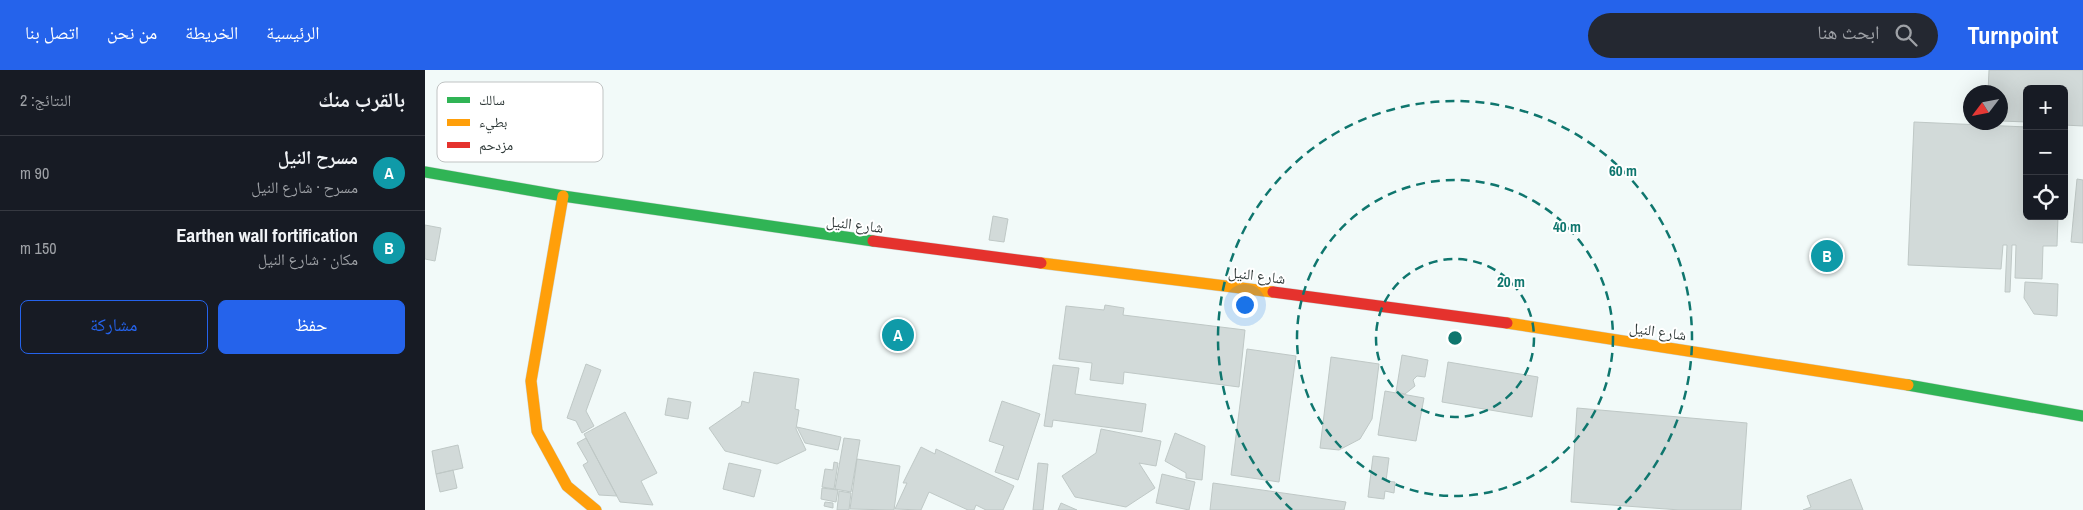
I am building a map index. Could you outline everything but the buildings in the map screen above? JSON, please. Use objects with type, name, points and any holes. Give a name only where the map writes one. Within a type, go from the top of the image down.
[{"type":"main road","name":"شارع النيل","points":[[425,172],[563,196],[808,233],[1457,316],[1888,381],[2083,416]]},
{"type":"main road","points":[[563,196],[531,381],[537,431],[567,486],[597,510]]},
{"type":"traffic: fast","points":[[425,172],[563,196],[873,241]]},
{"type":"traffic: fast","points":[[1908,385],[2083,416]]},
{"type":"traffic: slow","points":[[563,196],[531,381],[537,431],[567,486],[596,510]]},
{"type":"traffic: slow","points":[[1041,263],[1273,292]]},
{"type":"traffic: slow","points":[[1507,323],[1908,385]]},
{"type":"traffic: jam","points":[[873,241],[1041,263]]},
{"type":"traffic: jam","points":[[1273,292],[1507,323]]},
{"type":"place","name":"Earthen wall fortification","points":[[1827,256]]},
{"type":"place","name":"مسرح النيل","points":[[898,335]]}]
